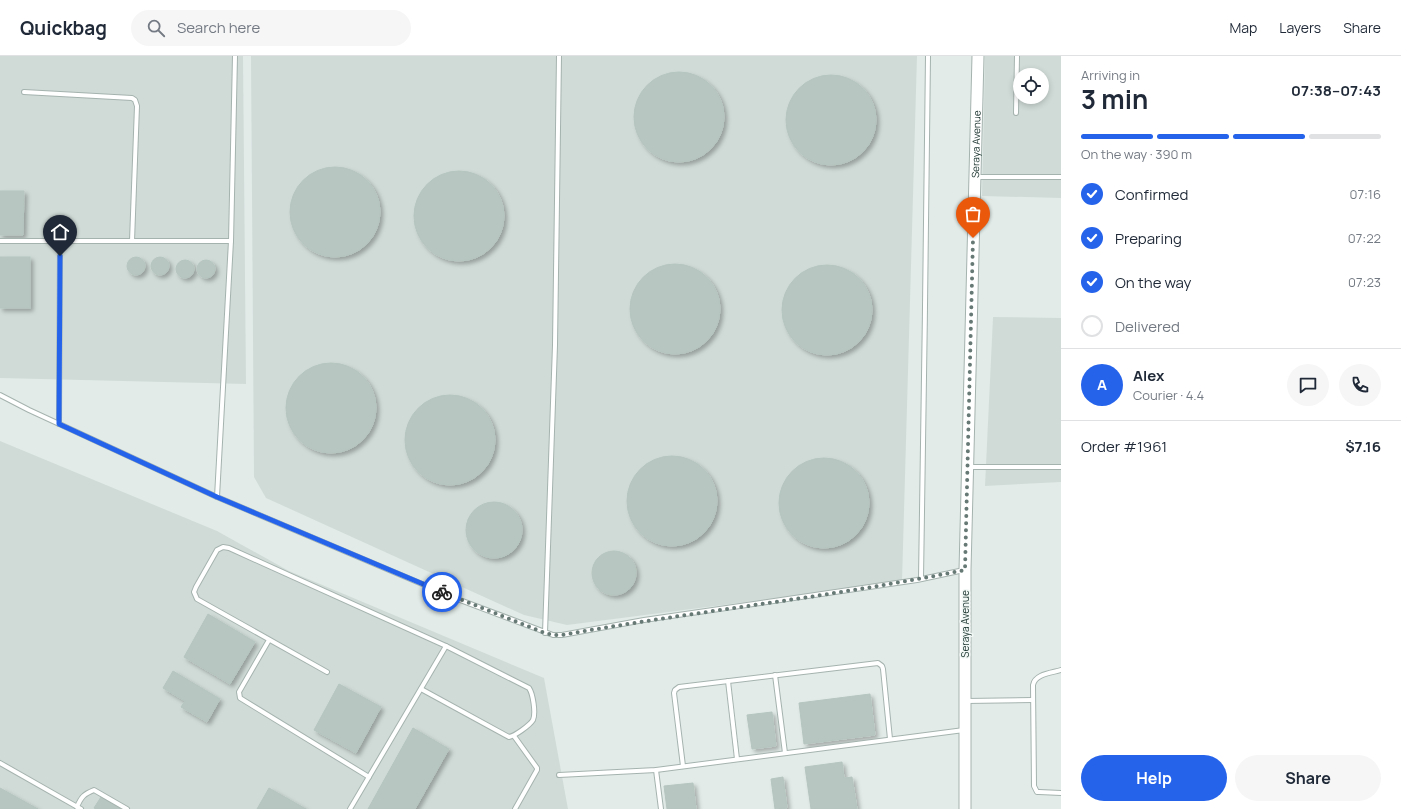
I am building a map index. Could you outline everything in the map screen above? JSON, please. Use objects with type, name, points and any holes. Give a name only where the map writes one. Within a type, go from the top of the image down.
[{"type":"street","name":"Seraya Avenue","points":[[965,809],[965,570],[978,56]]},
{"type":"lane","points":[[217,497],[231,241],[235,56]]},
{"type":"lane","points":[[545,633],[555,345],[559,56]]},
{"type":"lane","points":[[921,579],[923,383],[928,196],[928,56]]},
{"type":"lane","points":[[1016,114],[1017,56]]},
{"type":"lane","points":[[24,92],[132,98],[135,100],[137,106],[132,241]]},
{"type":"lane","points":[[975,177],[1061,177]]},
{"type":"lane","points":[[0,241],[231,241]]},
{"type":"lane","points":[[59,424],[60,241]]},
{"type":"lane","points":[[0,395],[217,497],[460,600],[553,635],[562,635],[644,620],[921,579],[965,570]]},
{"type":"lane","points":[[968,467],[1061,467]]},
{"type":"lane","points":[[327,672],[199,600],[195,596],[194,592],[196,587],[214,553],[220,548],[229,548],[446,646],[529,688],[533,696],[532,722],[514,736],[506,736],[421,689]]},
{"type":"lane","points":[[270,640],[239,692],[240,698],[369,776]]},
{"type":"lane","points":[[350,809],[446,646]]},
{"type":"lane","points":[[683,766],[675,690],[679,687],[876,662],[883,668],[890,739]]},
{"type":"lane","points":[[1061,670],[1038,677],[1034,680],[1033,700],[1034,786],[1035,789],[1040,792],[1061,793]]},
{"type":"lane","points":[[775,675],[785,753]]},
{"type":"lane","points":[[728,681],[737,759]]},
{"type":"lane","points":[[965,701],[1033,700]]},
{"type":"lane","points":[[559,775],[656,770],[965,730]]},
{"type":"lane","points":[[514,736],[537,768],[515,809]]},
{"type":"lane","points":[[0,763],[79,808],[82,797],[86,793],[94,790],[127,809]]},
{"type":"lane","points":[[656,770],[661,809]]},
{"type":"shaded area","points":[[0,56],[243,56],[246,384],[0,378]]},
{"type":"shaded area","points":[[251,56],[917,56],[902,582],[567,625],[524,615],[266,498],[254,477]]},
{"type":"shaded area","points":[[985,56],[1061,56],[1061,198],[982,196]]},
{"type":"shaded area","points":[[993,317],[1061,318],[1061,482],[985,486]]},
{"type":"shaded area","points":[[0,441],[217,531],[289,571],[544,678],[568,809],[0,809]]},
{"type":"building","points":[[679,72],[696,76],[711,85],[720,100],[724,117],[720,134],[711,149],[696,158],[679,162],[662,158],[647,149],[638,134],[634,117],[638,100],[647,85],[662,76]]},
{"type":"building","points":[[831,75],[848,79],[863,88],[872,103],[876,120],[872,137],[863,152],[848,161],[831,165],[814,161],[799,152],[790,137],[786,120],[790,103],[799,88],[814,79]]},
{"type":"building","points":[[335,167],[352,171],[367,180],[376,195],[380,212],[376,229],[367,244],[352,253],[335,257],[318,253],[303,244],[294,229],[290,212],[294,195],[303,180],[318,171]]},
{"type":"building","points":[[459,171],[476,175],[491,184],[500,199],[504,216],[500,233],[491,248],[476,257],[459,261],[442,257],[427,248],[418,233],[414,216],[418,199],[427,184],[442,175]]},
{"type":"building","points":[[0,191],[24,191],[23,235],[0,235]]},
{"type":"building","points":[[0,257],[30,257],[30,308],[0,308]]},
{"type":"building","points":[[136,257],[142,260],[145,266],[142,272],[136,275],[130,272],[127,266],[130,260]]},
{"type":"building","points":[[160,257],[166,260],[169,266],[166,272],[160,275],[154,272],[151,266],[154,260]]},
{"type":"building","points":[[185,260],[191,263],[194,269],[191,275],[185,278],[179,275],[176,269],[179,263]]},
{"type":"building","points":[[206,260],[212,263],[215,269],[212,275],[206,278],[200,275],[197,269],[200,263]]},
{"type":"building","points":[[675,264],[692,268],[707,277],[716,292],[720,309],[716,326],[707,341],[692,350],[675,354],[658,350],[643,341],[634,326],[630,309],[634,292],[643,277],[658,268]]},
{"type":"building","points":[[827,265],[844,269],[859,278],[868,293],[872,310],[868,327],[859,342],[844,351],[827,355],[810,351],[795,342],[786,327],[782,310],[786,293],[795,278],[810,269]]},
{"type":"building","points":[[331,363],[348,367],[363,376],[372,391],[376,408],[372,425],[363,440],[348,449],[331,453],[314,449],[299,440],[290,425],[286,408],[290,391],[299,376],[314,367]]},
{"type":"building","points":[[450,395],[467,399],[482,408],[491,423],[495,440],[491,457],[482,472],[467,481],[450,485],[433,481],[418,472],[409,457],[405,440],[409,423],[418,408],[433,399]]},
{"type":"building","points":[[672,456],[689,460],[704,469],[713,484],[717,501],[713,518],[704,533],[689,542],[672,546],[655,542],[640,533],[631,518],[627,501],[631,484],[640,469],[655,460]]},
{"type":"building","points":[[824,458],[841,462],[856,471],[865,486],[869,503],[865,520],[856,535],[841,544],[824,548],[807,544],[792,535],[783,520],[779,503],[783,486],[792,471],[807,462]]},
{"type":"building","points":[[494,502],[505,504],[514,510],[520,519],[522,530],[520,541],[514,550],[505,556],[494,558],[483,556],[474,550],[468,541],[466,530],[468,519],[474,510],[483,504]]},
{"type":"building","points":[[610,551],[618,551],[630,557],[636,569],[636,577],[630,589],[618,595],[610,595],[598,589],[592,577],[592,569],[598,557]]},
{"type":"building","points":[[208,614],[255,642],[230,684],[184,657]]},
{"type":"building","points":[[173,671],[220,699],[207,722],[181,707],[185,701],[163,688]]},
{"type":"building","points":[[339,684],[381,707],[356,753],[314,730]]},
{"type":"building","points":[[870,694],[875,735],[804,744],[799,703]]},
{"type":"building","points":[[772,712],[776,746],[752,749],[747,715]]},
{"type":"building","points":[[413,728],[449,749],[415,809],[368,809]]},
{"type":"building","points":[[842,762],[844,778],[852,777],[857,809],[811,809],[805,767]]},
{"type":"building","points":[[783,777],[787,808],[775,809],[771,779]]},
{"type":"building","points":[[693,783],[696,809],[667,809],[664,786]]},
{"type":"building","points":[[0,788],[38,809],[0,809]]},
{"type":"building","points":[[269,788],[306,809],[257,809]]},
{"type":"building","points":[[101,797],[121,809],[94,808]]},
{"type":"way so far","points":[[442,592],[545,633],[562,635],[644,620],[917,580],[965,570],[973,238]]},
{"type":"route","points":[[60,256],[59,424],[217,497],[442,592]]}]
